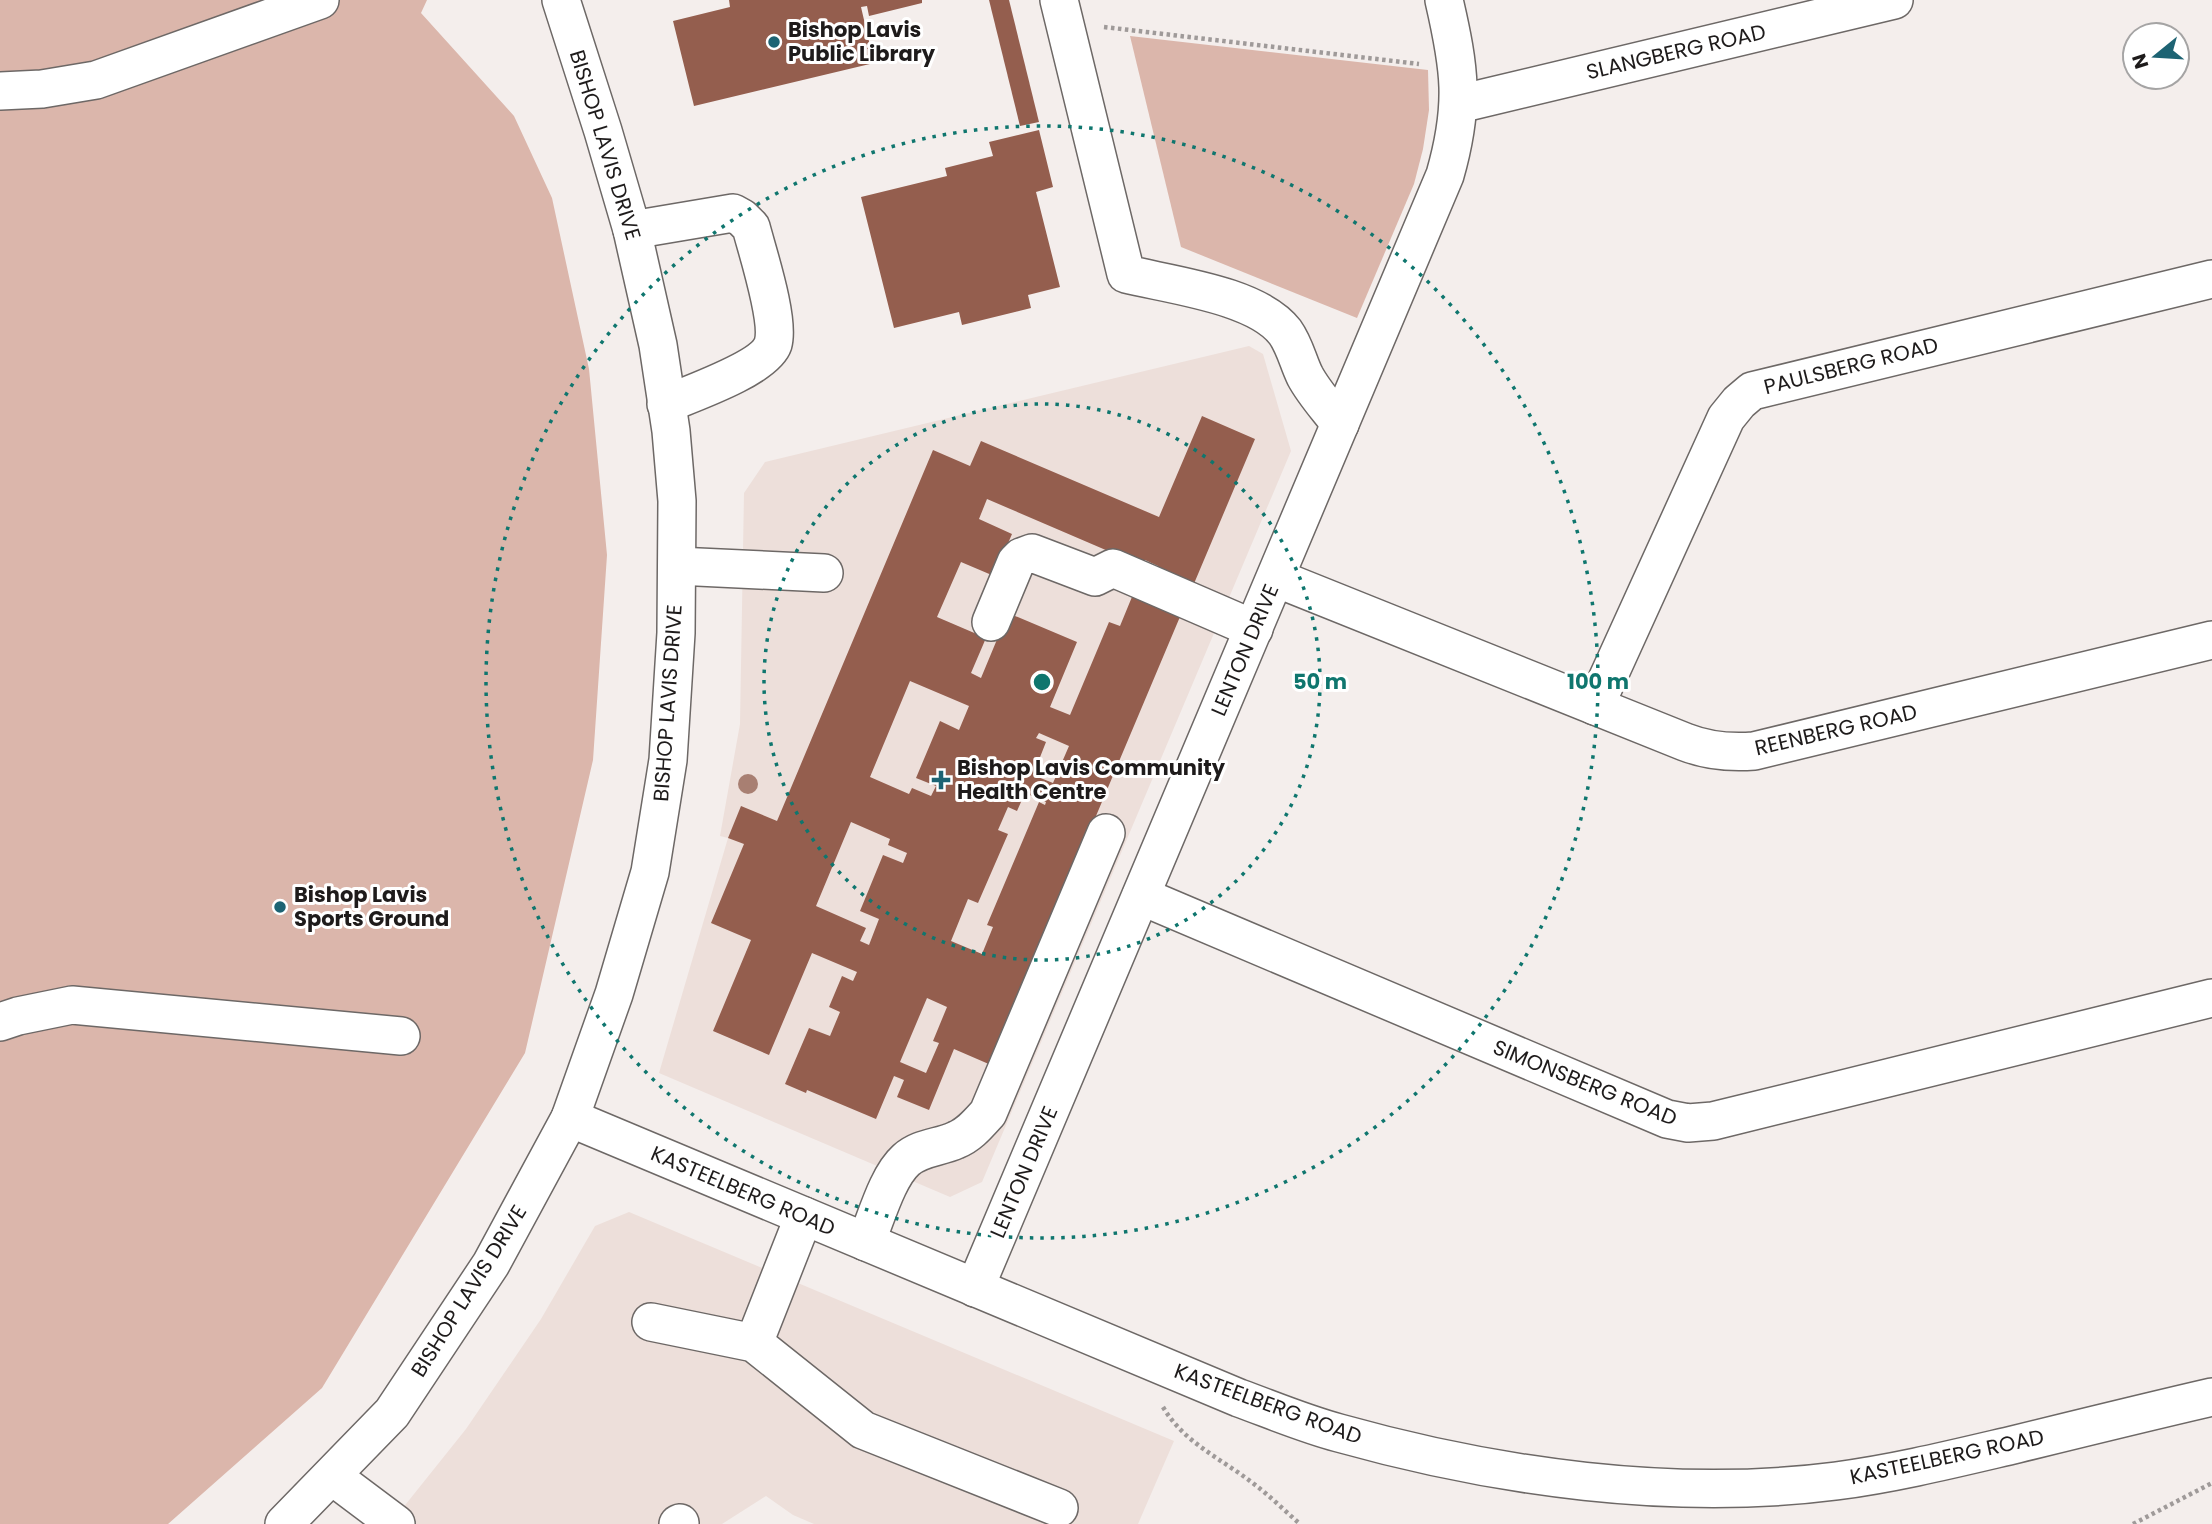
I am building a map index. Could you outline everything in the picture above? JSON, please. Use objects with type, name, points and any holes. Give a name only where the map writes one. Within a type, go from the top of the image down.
[{"type":"street","points":[[0,91],[42,89],[96,80],[320,0]]},
{"type":"street","name":"BISHOP LAVIS DRIVE","points":[[285,1524],[392,1413],[491,1264],[570,1118],[614,994],[650,872],[668,760],[677,633],[677,501],[657,345],[632,230],[561,0]]},
{"type":"street","name":"LENTON DRIVE","points":[[975,1289],[1445,175],[1455,140],[1460,104],[1458,68],[1444,0]]},
{"type":"street","name":"SLANGBERG ROAD","points":[[1460,104],[1894,0]]},
{"type":"street","points":[[1062,11],[1126,274],[1238,300],[1272,318],[1294,346],[1307,379],[1340,425]]},
{"type":"street","points":[[632,230],[733,213],[743,218],[751,227],[771,307],[774,328],[772,346],[754,365],[666,404]]},
{"type":"street","name":"PAULSBERG ROAD","points":[[1595,706],[1726,418],[1752,391],[2212,279]]},
{"type":"street","points":[[991,622],[1016,562],[1032,552],[1095,577],[1113,568],[1254,629]]},
{"type":"street","points":[[677,566],[824,573]]},
{"type":"street","name":"REENBERG ROAD","points":[[1276,578],[1704,749],[1746,752],[2212,640]]},
{"type":"street","points":[[866,1242],[895,1174],[905,1160],[920,1151],[958,1139],[975,1128],[988,1112],[1106,833]]},
{"type":"street","name":"SIMONSBERG ROAD","points":[[1141,896],[1667,1119],[1688,1124],[1713,1121],[2212,998]]},
{"type":"street","points":[[0,1022],[72,1005],[401,1036]]},
{"type":"street","name":"KASTEELBERG ROAD","points":[[570,1118],[1240,1398],[1336,1433],[1423,1455],[1592,1481],[1710,1489],[1834,1481],[1919,1467],[2212,1397]]},
{"type":"street","points":[[754,1343],[804,1216]]},
{"type":"street","points":[[651,1322],[754,1343],[863,1430],[1059,1508]]},
{"type":"street","points":[[332,1476],[396,1524]]},
{"type":"path","points":[[1062,11],[1458,68]]},
{"type":"path","points":[[1161,1398],[1171,1420],[1188,1438],[1254,1484],[1300,1524]]},
{"type":"path","points":[[2133,1524],[2212,1483]]},
{"type":"shaded area","name":"Bishop Lavis Sports Ground","points":[[0,0],[427,0],[421,13],[514,116],[552,198],[589,369],[607,555],[593,760],[525,1053],[322,1388],[168,1524],[0,1524]]},
{"type":"shaded area","points":[[1130,36],[1428,70],[1429,110],[1414,184],[1357,318],[1181,247]]},
{"type":"shaded area","name":"Bishop Lavis Community Health Centre","points":[[1249,346],[1263,354],[1291,451],[982,1182],[950,1197],[659,1073],[728,838],[720,836],[740,724],[744,493],[765,462]]},
{"type":"shaded area","points":[[629,1212],[1174,1441],[1138,1524],[814,1524],[793,1515],[766,1496],[722,1524],[390,1524],[466,1429],[541,1319],[595,1226]]},
{"type":"building","name":"Bishop Lavis Public Library","points":[[729,0],[922,0],[922,3],[869,16],[867,6],[861,7],[874,63],[694,106],[673,21],[730,7]]},
{"type":"building","points":[[989,0],[1009,0],[1039,122],[1020,126]]},
{"type":"building","points":[[1039,130],[1053,187],[1036,192],[1060,287],[1028,295],[1031,308],[962,325],[959,312],[894,328],[861,197],[947,176],[945,168],[993,156],[989,142]]},
{"type":"building","points":[[1202,416],[1255,439],[1193,586],[1156,570],[1158,566],[1145,560],[1143,566],[987,499],[979,519],[1012,534],[994,576],[961,562],[937,617],[986,638],[971,673],[981,678],[1008,613],[1077,642],[1050,707],[1070,715],[1109,622],[1120,626],[1134,592],[1182,612],[991,1065],[954,1049],[929,1110],[897,1097],[904,1080],[894,1076],[876,1119],[807,1090],[806,1093],[785,1084],[809,1028],[830,1036],[840,1012],[829,1007],[842,976],[853,981],[857,972],[812,953],[769,1055],[713,1031],[751,940],[711,923],[744,844],[728,838],[741,806],[777,821],[933,450],[970,466],[981,441],[1159,517]],"holes":[[[910,681],[969,706],[959,730],[940,721],[916,778],[936,786],[931,796],[912,788],[909,794],[870,777]],[[1039,733],[1069,746],[1053,783],[1033,775],[1046,742],[1036,738]],[[1025,793],[1046,802],[1045,805],[1039,802],[987,925],[993,927],[982,954],[951,941],[968,899],[978,903],[1008,834],[998,830],[1008,807],[1017,811]],[[851,822],[890,839],[888,845],[907,853],[903,863],[883,855],[860,911],[879,919],[869,945],[860,941],[866,928],[816,906]],[[927,998],[947,1007],[933,1041],[939,1043],[926,1073],[900,1062]]]},
{"type":"place","name":"Bishop Lavis Public Library","points":[[774,42]]},
{"type":"place","name":"Bishop Lavis Community Health Centre","points":[[941,780]]},
{"type":"place","name":"Bishop Lavis Sports Ground","points":[[280,907]]}]
